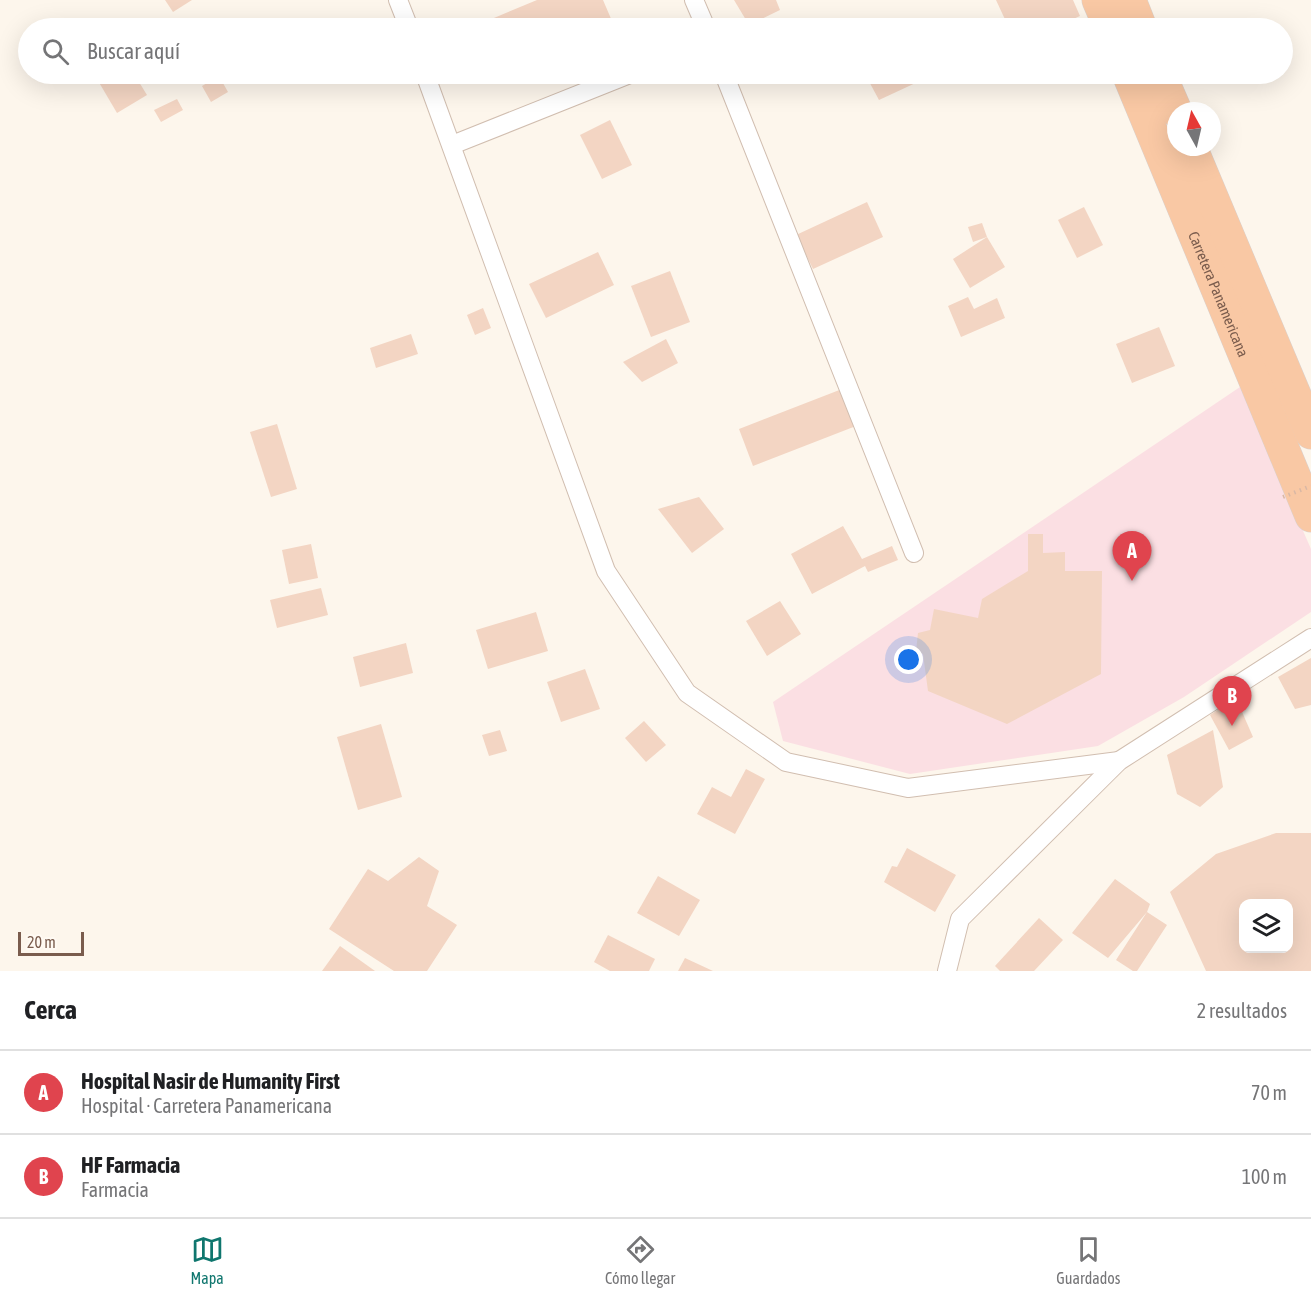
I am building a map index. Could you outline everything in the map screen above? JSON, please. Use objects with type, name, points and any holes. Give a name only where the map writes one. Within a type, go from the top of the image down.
[{"type":"highway","points":[[1098,0],[1106,18]]},
{"type":"highway","points":[[1130,0],[1138,18]]},
{"type":"highway","name":"Carretera Panamericana","points":[[1132,84],[1311,516]]},
{"type":"highway","points":[[1164,84],[1172,102]]},
{"type":"highway","name":"Carretera Panamericana","points":[[1195,156],[1311,433]]},
{"type":"street","points":[[398,0],[405,18]]},
{"type":"street","points":[[694,0],[702,18]]},
{"type":"street","points":[[429,84],[606,571],[687,693],[786,762],[908,788],[1119,761]]},
{"type":"street","points":[[452,145],[605,84]]},
{"type":"street","points":[[728,84],[914,553]]},
{"type":"street","points":[[947,971],[960,919],[1119,761],[1311,638]]},
{"type":"path","points":[[1283,497],[1311,486]]},
{"type":"shaded area","points":[[1240,387],[1311,549],[1311,612],[1184,697],[1098,746],[910,774],[783,741],[773,702]]},
{"type":"building","points":[[165,0],[192,0],[173,12]]},
{"type":"building","points":[[537,0],[603,0],[611,18],[494,18]]},
{"type":"building","points":[[734,0],[776,0],[780,10],[763,18],[745,18]]},
{"type":"building","points":[[996,0],[1073,0],[1080,16],[1076,18],[1004,18]]},
{"type":"building","points":[[100,84],[140,84],[147,95],[117,113]]},
{"type":"building","points":[[224,84],[228,92],[211,102],[202,86]]},
{"type":"building","points":[[870,84],[913,84],[879,100]]},
{"type":"building","points":[[177,99],[183,110],[161,122],[154,110]]},
{"type":"building","points":[[610,120],[632,165],[602,179],[580,135]]},
{"type":"building","points":[[867,202],[883,237],[813,269],[796,235]]},
{"type":"building","points":[[1084,207],[1103,245],[1077,258],[1058,220]]},
{"type":"building","points":[[982,223],[987,237],[973,242],[968,227]]},
{"type":"building","points":[[987,237],[1005,267],[970,288],[953,259]]},
{"type":"building","points":[[598,252],[614,285],[546,318],[529,284]]},
{"type":"building","points":[[670,271],[690,322],[651,337],[631,286]]},
{"type":"building","points":[[968,297],[974,309],[997,298],[1005,318],[961,337],[948,306]]},
{"type":"building","points":[[483,308],[491,328],[475,335],[467,315]]},
{"type":"building","points":[[1159,327],[1175,366],[1132,383],[1116,344]]},
{"type":"building","points":[[411,334],[418,354],[376,368],[370,348]]},
{"type":"building","points":[[666,339],[678,363],[642,382],[623,362]]},
{"type":"building","points":[[842,389],[856,426],[753,466],[739,429]]},
{"type":"building","points":[[277,424],[297,489],[271,497],[250,432]]},
{"type":"building","points":[[699,497],[724,529],[692,553],[658,509]]},
{"type":"building","points":[[843,526],[862,559],[892,546],[898,560],[868,572],[865,566],[812,594],[791,554]]},
{"type":"building","points":[[1028,534],[1043,534],[1043,553],[1065,552],[1065,571],[1102,571],[1101,674],[1007,724],[928,691],[923,654],[916,651],[918,633],[930,630],[934,609],[978,618],[982,599],[1028,571]]},
{"type":"building","points":[[311,544],[318,578],[289,584],[282,550]]},
{"type":"building","points":[[321,588],[328,615],[277,628],[270,600]]},
{"type":"building","points":[[780,601],[801,634],[767,656],[746,621]]},
{"type":"building","points":[[536,612],[548,651],[488,669],[476,630]]},
{"type":"building","points":[[406,643],[413,673],[360,687],[353,657]]},
{"type":"building","points":[[1311,658],[1311,705],[1295,709],[1278,677]]},
{"type":"building","points":[[585,669],[600,709],[561,722],[547,682]]},
{"type":"building","points":[[1236,698],[1253,737],[1229,750],[1210,715]]},
{"type":"building","points":[[644,721],[666,745],[646,762],[625,738]]},
{"type":"building","points":[[381,724],[402,797],[358,810],[337,737]]},
{"type":"building","points":[[500,730],[507,751],[489,756],[482,735]]},
{"type":"building","points":[[1213,730],[1223,787],[1200,807],[1177,794],[1167,755]]},
{"type":"building","points":[[746,769],[765,779],[735,834],[697,814],[712,787],[731,797]]},
{"type":"building","points":[[1276,833],[1311,833],[1311,971],[1206,971],[1170,892],[1216,854]]},
{"type":"building","points":[[907,848],[956,875],[935,912],[884,882],[892,866],[897,867]]},
{"type":"building","points":[[419,857],[439,871],[427,906],[457,925],[427,971],[394,971],[329,929],[368,869],[388,881]]},
{"type":"building","points":[[658,876],[700,900],[679,936],[637,913]]},
{"type":"building","points":[[1115,879],[1150,904],[1147,912],[1108,958],[1072,933]]},
{"type":"building","points":[[1147,912],[1167,925],[1137,971],[1133,971],[1116,960]]},
{"type":"building","points":[[1039,918],[1063,940],[1034,971],[1000,971],[995,966]]},
{"type":"building","points":[[608,935],[655,959],[649,971],[610,971],[594,962]]},
{"type":"building","points":[[340,946],[375,971],[322,971]]},
{"type":"building","points":[[685,958],[713,971],[678,971]]},
{"type":"place","name":"Hospital Nasir de Humanity First","points":[[1132,581]]},
{"type":"place","name":"HF Farmacia","points":[[1232,726]]}]
